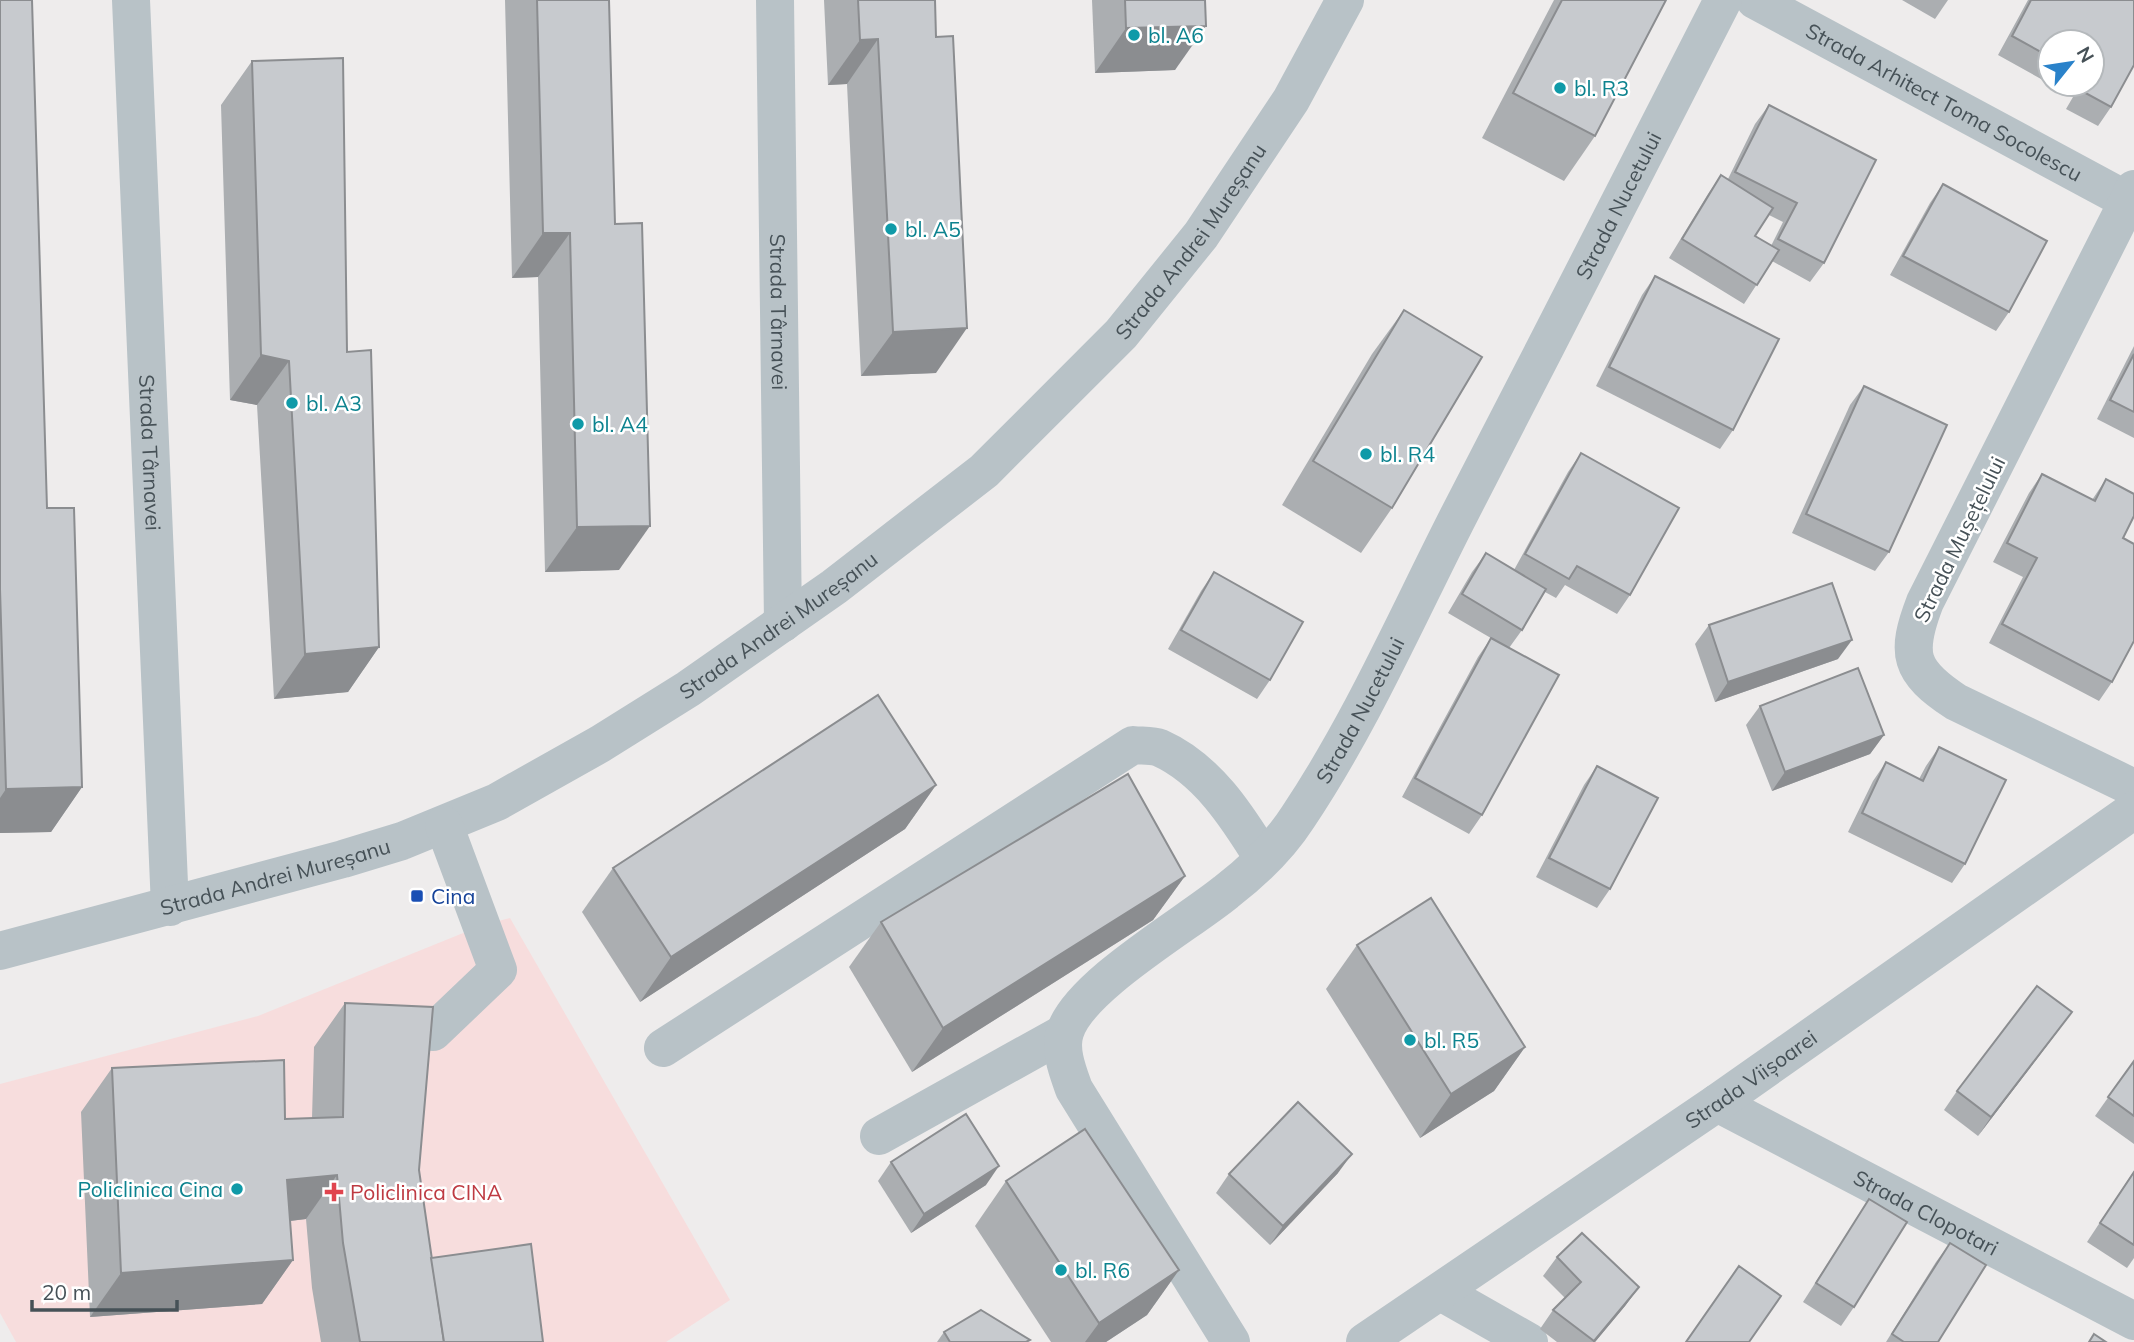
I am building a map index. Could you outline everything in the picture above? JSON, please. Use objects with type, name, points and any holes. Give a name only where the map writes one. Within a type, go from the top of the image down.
[{"type":"street","name":"Strada Târnavei","points":[[131,0],[170,906]]},
{"type":"street","name":"Strada Târnavei","points":[[775,0],[783,623]]},
{"type":"street","name":"Strada Andrei Mureșanu","points":[[0,951],[355,855],[444,825],[497,802],[600,744],[688,689],[783,623],[984,471],[1121,334],[1201,235],[1291,100],[1345,0]]},
{"type":"street","name":"Strada Nucetului","points":[[1065,1033],[1078,1008],[1102,984],[1228,891],[1263,858],[1296,820],[1329,766],[1723,0]]},
{"type":"street","name":"Strada Arhitect Toma Socolescu","points":[[1755,0],[2132,198]]},
{"type":"street","name":"Strada Mușețelului","points":[[2132,198],[1925,602],[1915,627],[1912,647],[1916,668],[1930,685],[1956,702],[2134,788]]},
{"type":"street","points":[[663,1048],[1133,745],[1158,747],[1200,775],[1236,815],[1263,858]]},
{"type":"street","name":"Strada Viișoarei","points":[[1365,1342],[1717,1103],[2134,810]]},
{"type":"street","points":[[433,1032],[498,970],[444,825]]},
{"type":"street","points":[[879,1136],[1065,1033],[1065,1060],[1074,1089],[1231,1342]]},
{"type":"street","name":"Strada Clopotari","points":[[1717,1103],[2134,1321]]},
{"type":"street","points":[[1441,1292],[1530,1342]]},
{"type":"shaded area","name":"Policlinica CINA","points":[[510,918],[730,1300],[666,1342],[16,1342],[0,1313],[0,1084],[258,1016],[483,925]]},
{"type":"building","points":[[0,0],[32,0],[47,508],[74,508],[82,787],[6,789],[0,589]]},
{"type":"building","points":[[537,0],[609,0],[615,224],[642,223],[650,526],[577,527],[570,233],[543,233]]},
{"type":"building","points":[[858,0],[935,0],[936,37],[953,36],[967,328],[893,332],[878,39],[860,40]]},
{"type":"building","points":[[1125,0],[1205,0],[1206,26],[1126,28]]},
{"type":"building","name":"bl. R3","points":[[1562,0],[1666,0],[1595,136],[1513,93]]},
{"type":"building","points":[[2031,0],[2134,0],[2134,65],[2111,107],[2095,98],[2106,98],[2106,28],[2036,28],[2036,49],[2012,36]]},
{"type":"building","points":[[343,58],[347,352],[371,350],[379,647],[305,654],[289,361],[261,355],[252,61]]},
{"type":"building","points":[[1769,105],[1876,160],[1824,263],[1778,239],[1797,203],[1735,172]]},
{"type":"building","points":[[1721,175],[1773,208],[1755,236],[1779,250],[1757,285],[1682,239]]},
{"type":"building","points":[[1943,184],[2047,241],[2009,312],[1903,256]]},
{"type":"building","points":[[1655,276],[1779,339],[1733,430],[1609,367]]},
{"type":"building","name":"bl. R4","points":[[1404,310],[1482,357],[1392,508],[1313,461]]},
{"type":"building","points":[[2134,354],[2134,412],[2110,400]]},
{"type":"building","points":[[1864,386],[1947,425],[1889,552],[1806,514]]},
{"type":"building","points":[[1581,453],[1679,508],[1630,595],[1577,566],[1569,579],[1525,554]]},
{"type":"building","points":[[2042,474],[2095,501],[2106,479],[2134,494],[2134,516],[2123,538],[2134,544],[2134,641],[2112,682],[2002,624],[2037,558],[2007,543]]},
{"type":"building","points":[[1486,553],[1546,589],[1522,630],[1462,594]]},
{"type":"building","points":[[1214,572],[1303,622],[1270,680],[1181,630]]},
{"type":"building","points":[[1832,583],[1852,640],[1728,682],[1709,625]]},
{"type":"building","points":[[1491,638],[1559,675],[1482,815],[1415,778]]},
{"type":"building","points":[[1858,668],[1884,735],[1785,772],[1760,706]]},
{"type":"building","points":[[878,695],[936,785],[671,957],[613,868]]},
{"type":"building","points":[[1939,747],[2006,780],[1965,864],[1862,813],[1886,762],[1923,781]]},
{"type":"building","points":[[1597,766],[1658,798],[1610,889],[1549,858]]},
{"type":"building","points":[[1128,774],[1185,876],[943,1028],[881,922]]},
{"type":"building","points":[[1431,898],[1525,1047],[1451,1094],[1357,945]]},
{"type":"building","points":[[2037,986],[2072,1012],[1991,1117],[1957,1091]]},
{"type":"building","name":"Policlinica Cina","points":[[345,1003],[433,1007],[419,1170],[444,1342],[360,1342],[343,1243],[337,1175],[287,1180],[293,1260],[121,1273],[112,1068],[284,1060],[285,1119],[343,1117]]},
{"type":"building","points":[[2134,1061],[2134,1116],[2108,1097]]},
{"type":"building","points":[[1298,1102],[1352,1154],[1283,1226],[1229,1174]]},
{"type":"building","points":[[966,1114],[999,1166],[924,1214],[891,1162]]},
{"type":"building","points":[[1085,1129],[1179,1270],[1099,1323],[1006,1181]]},
{"type":"building","points":[[2134,1172],[2134,1245],[2100,1223]]},
{"type":"building","points":[[1869,1199],[1907,1222],[1854,1307],[1816,1283]]},
{"type":"building","points":[[1582,1233],[1639,1287],[1594,1341],[1553,1310],[1581,1282],[1557,1257]]},
{"type":"building","points":[[1950,1243],[1986,1265],[1938,1342],[1904,1342],[1892,1334]]},
{"type":"building","points":[[531,1244],[543,1342],[444,1342],[431,1258]]},
{"type":"building","points":[[1739,1266],[1781,1296],[1749,1342],[1686,1342]]},
{"type":"building","points":[[981,1310],[1030,1340],[950,1342],[944,1332]]},
{"type":"building","points":[[2094,1334],[2106,1342],[2089,1342]]},
{"type":"place","name":"bl. A6","points":[[1134,35]]},
{"type":"place","name":"bl. R3","points":[[1560,88]]},
{"type":"place","name":"bl. A5","points":[[891,229]]},
{"type":"place","name":"bl. A3","points":[[292,403]]},
{"type":"place","name":"bl. A4","points":[[578,424]]},
{"type":"place","name":"bl. R4","points":[[1366,454]]},
{"type":"place","name":"Cina","points":[[417,896]]},
{"type":"place","name":"bl. R5","points":[[1410,1040]]},
{"type":"place","name":"Policlinica Cina","points":[[237,1189]]},
{"type":"place","name":"Policlinica CINA","points":[[334,1192]]},
{"type":"place","name":"bl. R6","points":[[1061,1270]]}]
